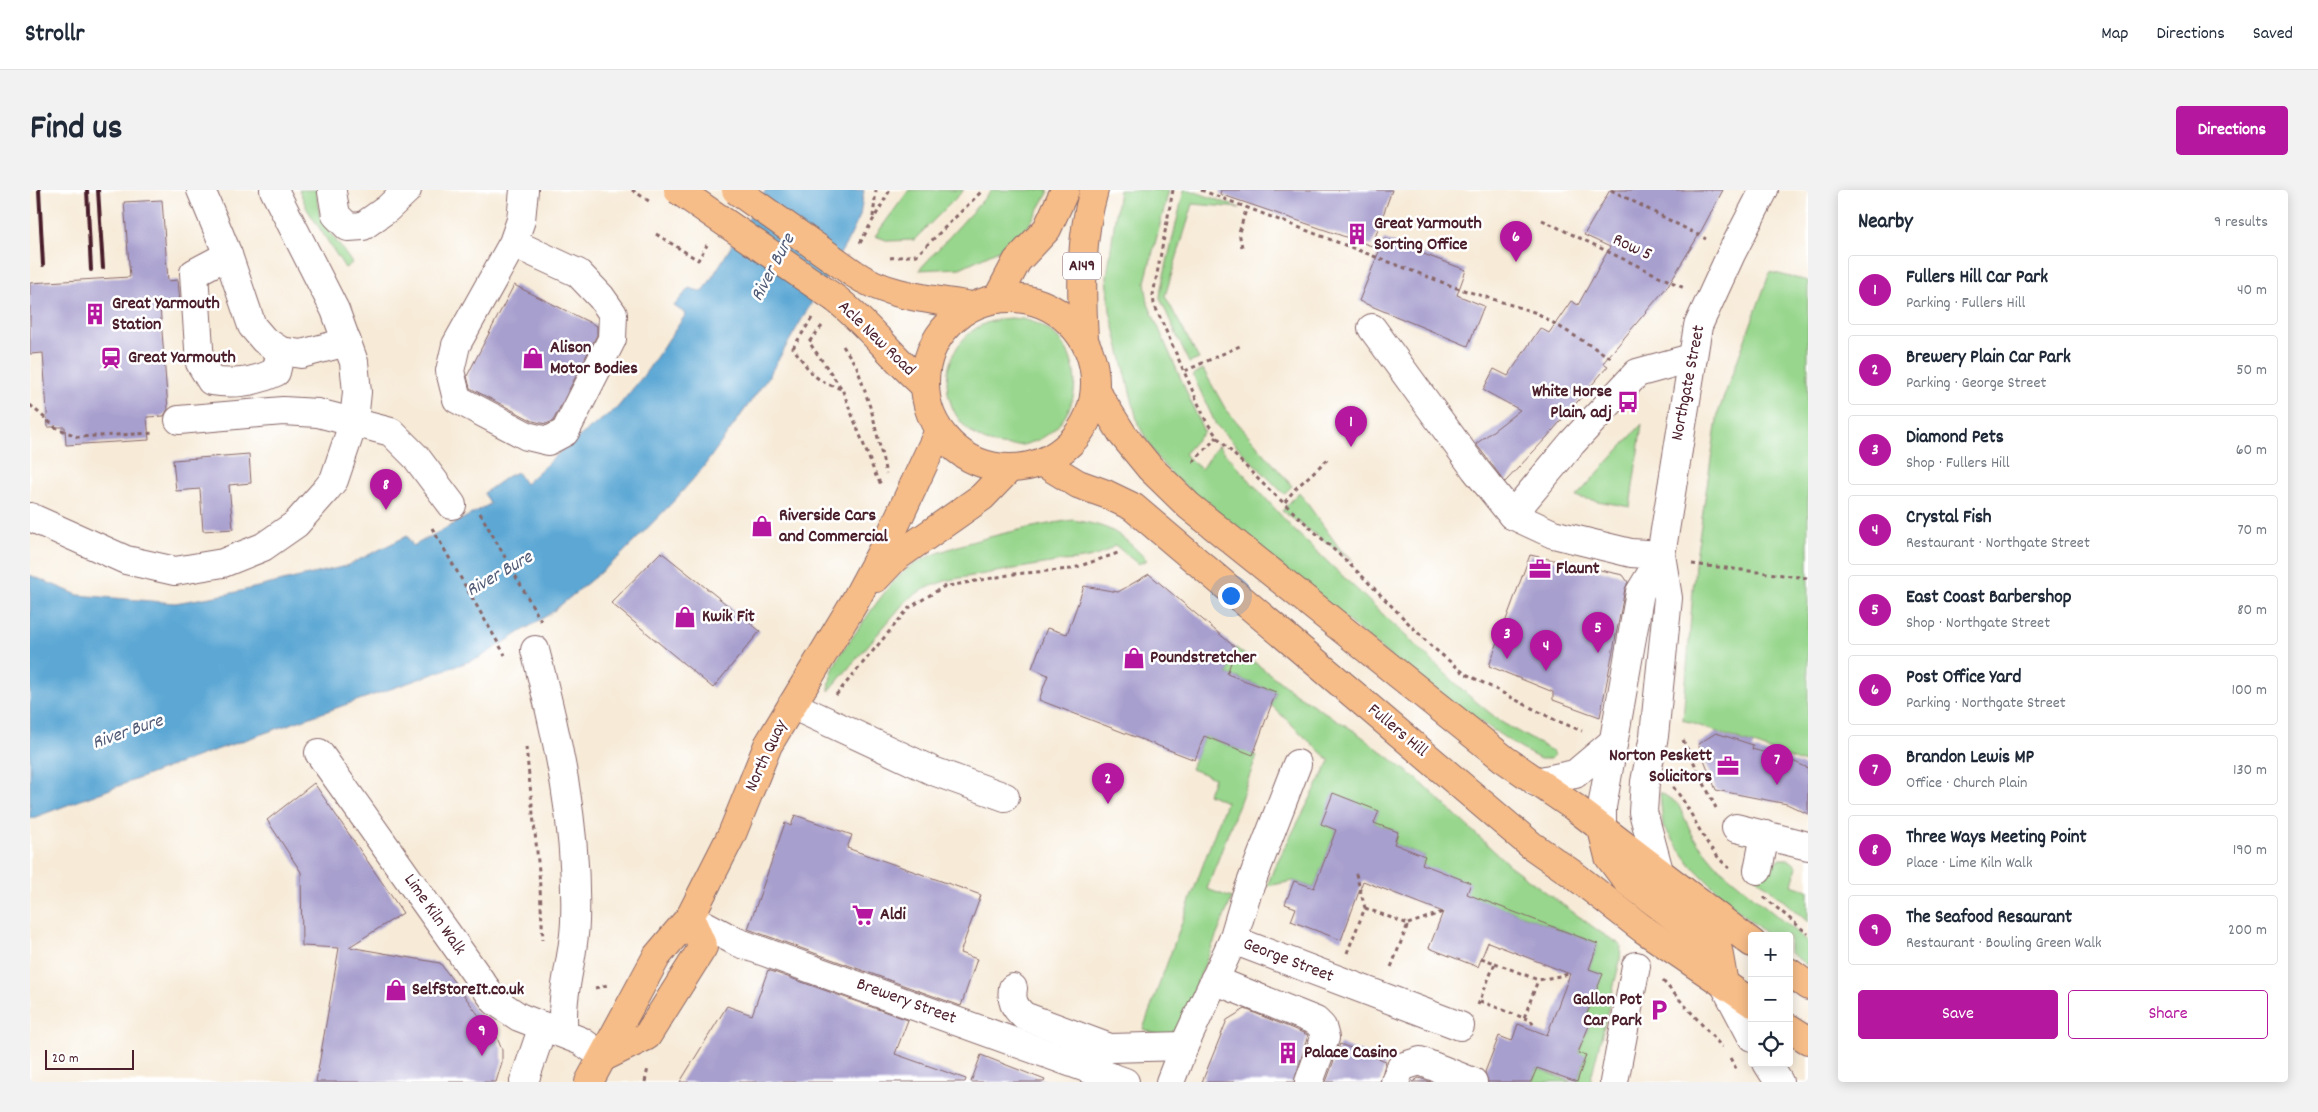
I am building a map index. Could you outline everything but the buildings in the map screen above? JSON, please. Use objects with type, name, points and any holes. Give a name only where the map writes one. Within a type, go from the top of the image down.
[{"type":"main road","name":"Acle New Road","points":[[678,190],[831,310],[857,316],[900,364],[924,385]]},
{"type":"main road","name":"Acle New Road","points":[[736,190],[866,282],[888,291],[985,303]]},
{"type":"main road","name":"A149","points":[[985,303],[1017,261],[1047,229],[1065,190]]},
{"type":"main road","name":"A149","points":[[1084,339],[1061,314],[1041,303],[1019,298],[985,303],[950,322],[941,333],[928,358],[924,385],[928,409],[939,431],[948,442],[970,459],[983,464],[1010,469],[1042,462],[1062,450],[1079,434],[1090,413],[1096,390],[1092,363],[1084,339],[1081,281],[1084,240],[1094,190]]},
{"type":"main road","points":[[1096,390],[1123,435],[1150,468],[1189,506],[1363,648],[1496,753],[1574,807],[1748,940]]},
{"type":"main road","name":"North Quay","points":[[589,1082],[657,956],[690,917],[732,834],[768,745],[855,601],[892,532],[939,431]]},
{"type":"main road","name":"Fullers Hill","points":[[1042,462],[1078,484],[1106,494],[1132,507],[1531,845],[1574,875],[1643,929],[1748,1000]]},
{"type":"main road","name":"North Quay","points":[[855,601],[894,558],[982,497],[1010,469]]},
{"type":"main road","points":[[1602,829],[1608,857],[1627,881],[1718,950],[1724,984]]},
{"type":"main road","points":[[1793,975],[1808,986]]},
{"type":"main road","points":[[1793,1031],[1808,1040]]},
{"type":"street","points":[[201,190],[228,255],[252,326],[264,340],[281,351],[301,354],[347,342]]},
{"type":"street","points":[[30,517],[126,560],[175,571],[223,563],[264,547],[296,524],[334,480],[354,421],[357,392],[355,372],[347,342],[335,310],[274,190]]},
{"type":"street","points":[[332,192],[336,215],[348,227],[363,226],[387,209],[406,190]]},
{"type":"street","points":[[512,243],[578,274],[601,297],[614,314],[612,339],[565,432],[548,441],[527,436],[457,399],[450,371],[456,345],[512,243],[521,220],[524,190]]},
{"type":"street","name":"Northgate Street","points":[[1659,872],[1643,812],[1645,782],[1654,736],[1668,598],[1661,557],[1691,358],[1698,326],[1732,252],[1764,190]]},
{"type":"street","points":[[228,255],[194,273],[200,363],[211,381],[227,384],[258,381],[276,372],[281,351]]},
{"type":"street","points":[[1372,328],[1469,461],[1512,515],[1553,534],[1631,553],[1661,557]]},
{"type":"street","points":[[1512,515],[1572,443],[1637,373],[1691,358]]},
{"type":"street","points":[[171,426],[283,411],[318,413],[354,421],[391,432],[464,506]]},
{"type":"street","name":"Northgate Street","points":[[1602,829],[1602,807],[1640,592],[1661,557]]},
{"type":"street","points":[[524,1082],[554,1030],[562,1021],[564,984],[571,956],[575,922],[573,832],[540,638]]},
{"type":"street","points":[[792,705],[933,771],[1005,797]]},
{"type":"street","points":[[1536,782],[1575,774],[1613,742]]},
{"type":"street","name":"Lime Kiln Walk","points":[[319,753],[495,1001],[519,1017],[581,1041],[604,1057]]},
{"type":"street","points":[[1233,940],[1246,896],[1297,764]]},
{"type":"street","points":[[1727,819],[1765,835],[1808,846]]},
{"type":"street","points":[[1752,879],[1765,835]]},
{"type":"street","name":"Brewery Street","points":[[690,917],[737,942],[1125,1082]]},
{"type":"street","name":"George Street","points":[[1170,1082],[1184,1046],[1233,940],[1460,1026]]},
{"type":"street","points":[[1614,1082],[1647,970]]},
{"type":"street","points":[[1214,980],[1316,1021],[1322,1028],[1325,1038],[1309,1082]]},
{"type":"street","points":[[1724,984],[1748,1029]]},
{"type":"street","points":[[1013,988],[1012,998],[1016,1008],[1024,1016],[1110,1048],[1184,1046]]},
{"type":"street","points":[[1398,1074],[1420,1061],[1474,1082]]},
{"type":"street","points":[[1769,1067],[1778,1082]]},
{"type":"path","points":[[873,220],[876,190]]},
{"type":"path","points":[[882,258],[898,259],[917,255],[983,190]]},
{"type":"path","points":[[1173,190],[1153,295],[1154,304],[1206,421],[1217,437],[1260,481],[1438,651],[1464,673],[1555,720]]},
{"type":"path","points":[[1202,190],[1456,288],[1538,313],[1637,373]]},
{"type":"path","points":[[1611,190],[1732,252]]},
{"type":"path","points":[[1242,247],[1239,232],[1247,207]]},
{"type":"path","name":"Row 5","points":[[1542,220],[1710,300]]},
{"type":"path","points":[[656,234],[698,260],[710,240]]},
{"type":"path","points":[[831,310],[809,342],[842,389],[876,476],[886,493],[892,532]]},
{"type":"path","points":[[842,345],[857,367],[873,416],[886,478]]},
{"type":"path","points":[[1185,371],[1242,345]]},
{"type":"path","points":[[30,405],[55,427],[78,437],[171,426]]},
{"type":"path","points":[[1193,462],[1217,437]]},
{"type":"path","points":[[1284,502],[1295,489],[1329,458]]},
{"type":"path","points":[[464,506],[540,638]]},
{"type":"path","points":[[432,527],[503,651]]},
{"type":"path","points":[[909,608],[943,588],[1014,574],[1071,569],[1118,553]]},
{"type":"path","points":[[1661,557],[1808,578]]},
{"type":"path","points":[[1654,736],[1682,738],[1727,819]]},
{"type":"path","points":[[526,742],[543,948]]},
{"type":"path","points":[[1645,782],[1671,785],[1683,798],[1703,840],[1722,862],[1752,879],[1808,934]]},
{"type":"path","points":[[1336,979],[1365,908],[1355,870]]},
{"type":"path","points":[[1365,908],[1408,924],[1443,912]]},
{"type":"path","points":[[1380,996],[1408,924]]},
{"type":"path","points":[[1481,958],[1538,980],[1570,974]]},
{"type":"path","points":[[1460,1026],[1468,1028],[1495,963]]},
{"type":"path","points":[[1647,970],[1678,994],[1726,1051],[1740,1074]]},
{"type":"path","points":[[1524,1018],[1538,980]]},
{"type":"path","points":[[1480,1002],[1531,1020],[1534,1026]]},
{"type":"green space","points":[[299,190],[316,190],[320,218],[352,263],[345,268],[307,209]]},
{"type":"green space","points":[[909,190],[964,190],[914,240],[889,241],[875,236]]},
{"type":"green space","points":[[992,190],[1048,190],[1048,193],[1025,232],[1003,248],[960,268],[919,270]]},
{"type":"green space","points":[[1119,190],[1169,190],[1145,282],[1148,304],[1204,432],[1184,454],[1201,469],[1218,445],[1293,529],[1468,695],[1501,722],[1552,751],[1554,755],[1551,759],[1540,759],[1520,748],[1419,680],[1173,476],[1156,456],[1138,424],[1110,311],[1107,277]]},
{"type":"green space","points":[[1184,190],[1190,190],[1240,208],[1193,204],[1165,296],[1199,359],[1189,363],[1160,298]]},
{"type":"green space","points":[[1770,272],[1808,281],[1808,764],[1683,720],[1695,564],[1718,413]]},
{"type":"green space","points":[[1011,318],[1024,319],[1036,323],[1056,337],[1070,357],[1074,369],[1074,395],[1070,407],[1056,427],[1036,441],[1024,445],[1011,446],[998,445],[986,441],[966,427],[952,407],[948,395],[947,382],[948,369],[952,357],[966,337],[986,323],[998,319]]},
{"type":"green space","points":[[1203,369],[1225,408],[1292,486],[1284,494],[1216,425],[1193,375]]},
{"type":"green space","points":[[1642,424],[1630,507],[1576,497]]},
{"type":"green space","points":[[1299,492],[1340,549],[1353,561],[1282,511]]},
{"type":"green space","points":[[1073,520],[1098,525],[1115,532],[1147,560],[1138,564],[1115,545],[1103,553],[1090,558],[948,580],[931,586],[905,602],[829,691],[832,673],[843,650],[881,597],[907,569],[921,560],[962,545],[1012,532]]},
{"type":"green space","points":[[1236,648],[1296,694],[1356,732],[1417,779],[1509,865],[1600,932],[1621,945],[1620,961],[1590,1082],[1577,1082],[1586,1056],[1578,1053],[1592,1018],[1586,1016],[1602,974],[1589,969],[1598,944],[1501,907],[1494,925],[1422,864],[1425,856],[1394,844],[1398,832],[1374,823],[1379,811],[1336,830],[1314,888],[1294,881],[1267,886],[1275,866],[1330,761],[1271,705],[1276,692],[1227,674]]},
{"type":"green space","points":[[1204,736],[1257,756],[1207,889],[1232,898],[1175,1037],[1169,1039],[1143,1029],[1226,802],[1208,794],[1214,778],[1191,769]]},
{"type":"green space","points":[[1660,792],[1678,804],[1694,838],[1718,867],[1808,942],[1808,966],[1793,955],[1793,932],[1764,932],[1726,900],[1690,864],[1663,826]]},
{"type":"green space","points":[[1779,859],[1788,859],[1797,866],[1792,885],[1808,890],[1808,922],[1748,870],[1771,865]]},
{"type":"green space","points":[[1537,1068],[1572,1082],[1532,1082]]},
{"type":"water","name":"River Bure","points":[[766,190],[864,190],[860,216],[850,237],[767,379],[702,469],[673,502],[619,557],[551,613],[479,658],[199,756],[30,819],[30,575],[78,595],[175,603],[228,594],[346,566],[407,536],[413,546],[490,504],[484,493],[508,476],[517,472],[525,484],[568,445],[617,408],[644,375],[686,314],[674,306],[689,288],[703,292]]},
{"type":"railway","points":[[39,190],[43,265]]},
{"type":"railway","points":[[87,190],[91,270]]},
{"type":"railway","points":[[98,190],[103,268]]},
{"type":"place","name":"Great Yarmouth Sorting Office","points":[[1357,234]]},
{"type":"place","name":"Post Office Yard","points":[[1516,262]]},
{"type":"place","name":"Great Yarmouth Station","points":[[95,314]]},
{"type":"place","name":"Great Yarmouth","points":[[111,358]]},
{"type":"place","name":"Alison Motor Bodies","points":[[533,358]]},
{"type":"place","name":"White Horse Plain, adj","points":[[1628,402]]},
{"type":"place","name":"Fullers Hill Car Park","points":[[1351,447]]},
{"type":"place","name":"Three Ways Meeting Point","points":[[386,510]]},
{"type":"place","name":"Riverside Cars and Commercial","points":[[762,526]]},
{"type":"place","name":"Flaunt","points":[[1540,569]]},
{"type":"place","name":"Kwik Fit","points":[[685,617]]},
{"type":"place","name":"East Coast Barbershop","points":[[1598,653]]},
{"type":"place","name":"Poundstretcher","points":[[1134,658]]},
{"type":"place","name":"Diamond Pets","points":[[1507,659]]},
{"type":"place","name":"Crystal Fish","points":[[1546,671]]},
{"type":"place","name":"Norton Peskett Solicitors","points":[[1728,766]]},
{"type":"place","name":"Brandon Lewis MP","points":[[1777,785]]},
{"type":"place","name":"Brewery Plain Car Park","points":[[1108,804]]},
{"type":"place","name":"Aldi","points":[[863,915]]},
{"type":"place","name":"SelfStoreIt.co.uk","points":[[396,990]]},
{"type":"place","name":"Gallon Pot Car Park","points":[[1659,1010]]},
{"type":"place","name":"Palace Casino","points":[[1288,1053]]},
{"type":"place","name":"The Seafood Resaurant","points":[[482,1056]]}]
